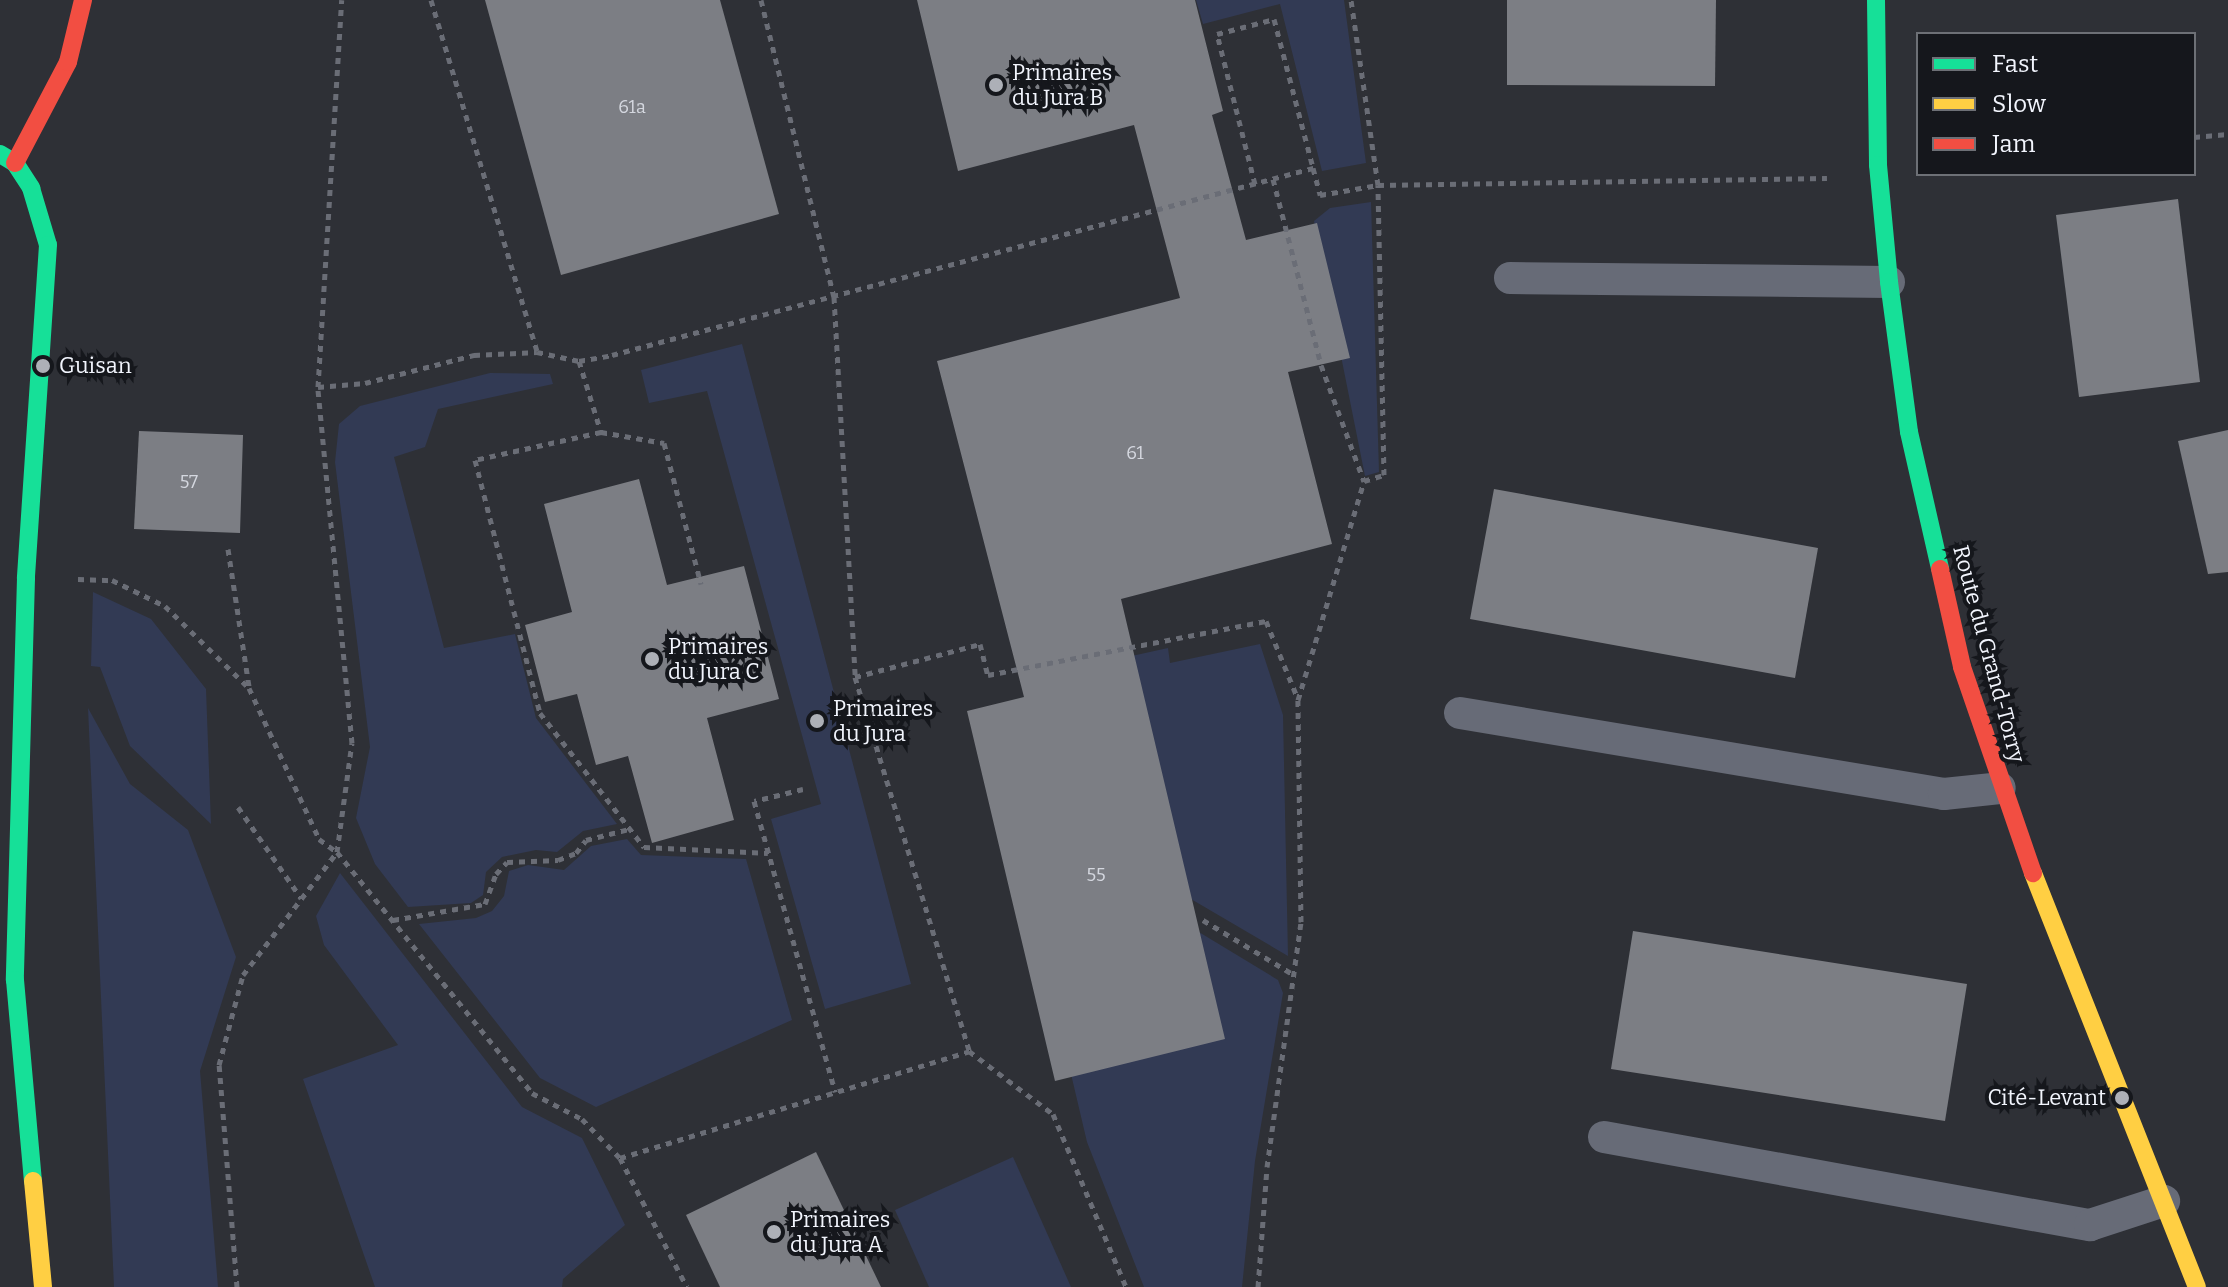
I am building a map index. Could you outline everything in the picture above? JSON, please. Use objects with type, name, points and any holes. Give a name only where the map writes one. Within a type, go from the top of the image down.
[{"type":"street","points":[[43,1287],[15,980],[26,578],[48,245],[31,188],[7,158],[68,62],[83,0]]},
{"type":"street","name":"Route du Grand-Torry","points":[[1876,0],[1878,165],[1889,282],[1909,432],[1962,667],[2000,788],[2197,1287]]},
{"type":"lane","points":[[1510,278],[1889,282]]},
{"type":"lane","points":[[1460,713],[1944,794],[2000,788]]},
{"type":"lane","points":[[1604,1137],[2090,1225],[2164,1201]]},
{"type":"path","points":[[237,1287],[219,1065],[243,975],[337,852],[352,743],[318,387],[342,0]]},
{"type":"path","points":[[431,0],[537,352]]},
{"type":"path","points":[[761,0],[834,297],[855,677],[969,1051],[1053,1114],[1126,1287]]},
{"type":"path","points":[[1351,0],[1378,185],[1384,475],[1364,481]]},
{"type":"path","points":[[1255,184],[1217,34],[1274,19],[1320,195],[1378,185],[1825,178],[1878,165]]},
{"type":"path","points":[[2196,137],[2228,134]]},
{"type":"path","points":[[318,387],[365,383],[474,355],[537,352],[579,361],[834,297],[1313,168]]},
{"type":"path","points":[[1258,1287],[1267,1167],[1301,922],[1298,700],[1364,481],[1321,365],[1273,179]]},
{"type":"path","points":[[579,361],[601,432]]},
{"type":"path","points":[[701,584],[664,443],[601,432],[475,460],[540,713],[644,847],[768,853]]},
{"type":"path","points":[[228,549],[249,688],[319,839],[337,852],[532,1093],[582,1119],[620,1158],[687,1287]]},
{"type":"path","points":[[26,578],[112,580],[125,586],[165,606],[249,688]]},
{"type":"path","points":[[855,677],[980,644],[988,675],[1266,621],[1298,700]]},
{"type":"path","points":[[803,789],[754,801],[835,1092]]},
{"type":"path","points":[[238,807],[301,898]]},
{"type":"path","points":[[393,920],[485,904],[496,874],[507,862],[558,860],[576,853],[586,840],[630,829]]},
{"type":"path","points":[[1203,920],[1294,975]]},
{"type":"path","points":[[620,1158],[969,1051]]},
{"type":"shaded area","points":[[1196,0],[1344,0],[1366,163],[1322,171],[1280,4],[1203,24]]},
{"type":"shaded area","points":[[1371,202],[1379,472],[1365,476],[1314,221],[1330,208]]},
{"type":"shaded area","points":[[742,344],[911,984],[825,1009],[771,819],[821,804],[707,391],[649,403],[641,370]]},
{"type":"shaded area","points":[[490,373],[550,374],[553,384],[438,409],[425,447],[394,457],[444,648],[515,634],[536,718],[617,824],[583,831],[557,852],[536,850],[502,857],[486,872],[483,895],[471,903],[408,907],[375,864],[356,818],[370,747],[335,462],[339,424],[360,406]]},
{"type":"shaded area","points":[[93,592],[151,619],[206,689],[211,824],[130,746],[100,667],[91,666]]},
{"type":"shaded area","points":[[1260,644],[1283,715],[1288,956],[1179,892],[1184,923],[1278,980],[1283,993],[1255,1161],[1242,1287],[1144,1287],[1087,1142],[1067,1057],[1068,670],[1168,648],[1170,663]]},
{"type":"shaded area","points":[[88,708],[130,784],[188,830],[236,957],[200,1071],[218,1287],[114,1287]]},
{"type":"shaded area","points":[[627,839],[641,855],[746,859],[792,1020],[596,1107],[540,1078],[419,924],[476,918],[492,911],[504,896],[509,871],[528,865],[564,870],[591,846]]},
{"type":"shaded area","points":[[340,873],[522,1107],[582,1138],[625,1225],[563,1279],[562,1287],[375,1287],[303,1079],[398,1045],[324,945],[316,916]]},
{"type":"shaded area","points":[[1013,1157],[1071,1287],[929,1287],[895,1210]]},
{"type":"building","points":[[485,0],[720,0],[779,214],[561,275]]},
{"type":"building","points":[[917,0],[1195,0],[1223,111],[1212,115],[1246,240],[1317,223],[1350,358],[1288,372],[1332,544],[1121,599],[1225,1039],[1055,1081],[967,711],[1024,697],[937,361],[1180,298],[1134,125],[958,171]]},
{"type":"building","points":[[1507,0],[1716,0],[1715,86],[1507,85]]},
{"type":"building","points":[[2178,199],[2200,382],[2079,397],[2056,215]]},
{"type":"building","points":[[2228,430],[2228,572],[2208,574],[2178,441]]},
{"type":"building","points":[[139,431],[243,435],[240,533],[134,529]]},
{"type":"building","name":"Primaires du Jura C","points":[[639,479],[667,585],[744,566],[779,699],[707,718],[734,820],[652,843],[628,756],[596,765],[577,694],[545,702],[525,625],[572,612],[544,504]]},
{"type":"building","points":[[1494,489],[1818,548],[1795,678],[1470,619]]},
{"type":"building","points":[[1633,931],[1967,984],[1945,1121],[1611,1069]]},
{"type":"building","name":"Primaires du Jura A","points":[[816,1152],[881,1287],[720,1287],[686,1215]]},
{"type":"traffic: fast","points":[[1876,0],[1878,165],[1889,282],[1909,432],[1940,569]]},
{"type":"traffic: fast","points":[[0,154],[15,163],[31,188],[48,245],[26,578],[15,980],[33,1181]]},
{"type":"traffic: slow","points":[[2033,873],[2197,1287]]},
{"type":"traffic: slow","points":[[33,1181],[43,1287]]},
{"type":"traffic: jam","points":[[15,163],[68,62],[83,0]]},
{"type":"traffic: jam","points":[[1940,569],[1962,667],[2033,873]]},
{"type":"place","name":"Primaires du Jura B","points":[[996,85]]},
{"type":"place","name":"Guisan","points":[[43,366]]},
{"type":"place","name":"Primaires du Jura C","points":[[652,659]]},
{"type":"place","name":"Primaires du Jura","points":[[817,721]]},
{"type":"place","name":"Cité-Levant","points":[[2122,1098]]},
{"type":"place","name":"Primaires du Jura A","points":[[774,1232]]}]
